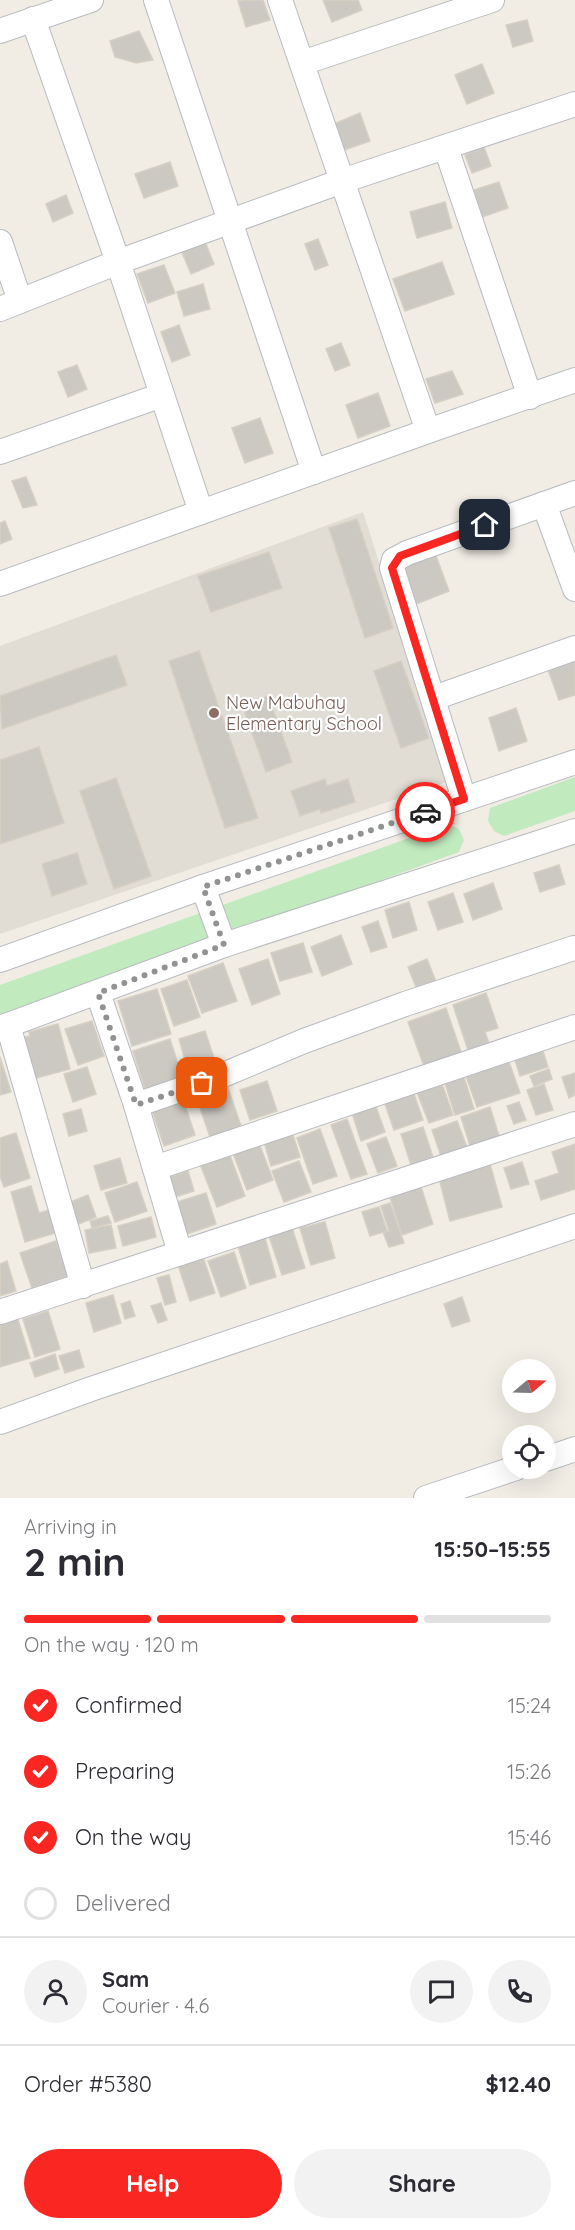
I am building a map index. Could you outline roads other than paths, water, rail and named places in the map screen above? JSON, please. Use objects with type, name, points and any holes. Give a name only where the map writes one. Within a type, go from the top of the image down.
[{"type":"street","points":[[0,32],[91,0]]},
{"type":"street","points":[[156,0],[314,472]]},
{"type":"street","points":[[280,0],[428,431]]},
{"type":"street","points":[[302,63],[492,0]]},
{"type":"street","points":[[33,19],[118,262],[201,512]]},
{"type":"street","points":[[0,242],[10,305],[118,262],[342,181],[575,104]]},
{"type":"street","points":[[446,148],[530,397]]},
{"type":"street","points":[[0,584],[575,380]]},
{"type":"street","points":[[0,452],[162,395]]},
{"type":"street","points":[[464,799],[435,698],[394,581],[392,568],[394,560],[407,552],[575,493]]},
{"type":"street","points":[[544,504],[575,589]]},
{"type":"street","points":[[435,698],[575,648]]},
{"type":"street","points":[[0,960],[203,887],[575,762]]},
{"type":"street","points":[[83,1286],[4,1027],[224,945],[575,831]]},
{"type":"street","points":[[203,887],[224,945]]},
{"type":"street","points":[[136,1105],[223,1076],[304,1041],[405,1004],[574,948]]},
{"type":"street","points":[[98,993],[136,1105],[180,1253]]},
{"type":"street","points":[[155,1168],[575,1027]]},
{"type":"street","points":[[0,1312],[575,1124]]},
{"type":"street","points":[[0,1422],[91,1389],[575,1226]]},
{"type":"street","points":[[556,1456],[575,1449]]},
{"type":"street","points":[[426,1498],[502,1473]]},
{"type":"place","name":"New Mabuhay Elementary School","points":[[214,713]]}]
